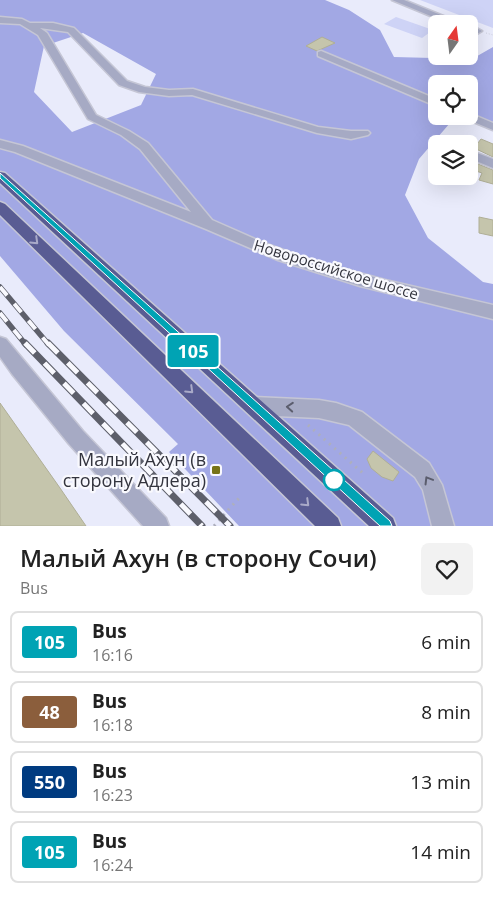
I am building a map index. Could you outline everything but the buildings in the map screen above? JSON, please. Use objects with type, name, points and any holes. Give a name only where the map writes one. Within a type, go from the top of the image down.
[{"type":"highway","points":[[0,176],[385,526]]},
{"type":"highway","points":[[0,207],[330,526]]},
{"type":"street","points":[[396,0],[435,15]]},
{"type":"street","points":[[0,20],[12,20],[31,25],[53,26],[71,30],[123,83],[143,90],[169,94],[193,92],[317,130],[351,135],[364,133]]},
{"type":"street","points":[[31,25],[42,33],[92,117],[125,133],[144,146],[198,212],[211,225]]},
{"type":"street","points":[[321,54],[428,100]]},
{"type":"street","points":[[478,120],[493,127]]},
{"type":"street","points":[[0,144],[19,149],[211,225]]},
{"type":"street","points":[[478,158],[493,164]]},
{"type":"street","name":"Новороссийское шоссе","points":[[211,225],[241,241],[316,267],[367,282],[493,312]]},
{"type":"street","points":[[0,344],[27,380],[106,472],[158,526]]},
{"type":"street","points":[[254,406],[318,409],[355,418],[422,470],[432,485],[440,507],[443,526]]},
{"type":"path","points":[[308,425],[365,474]]},
{"type":"path","points":[[214,526],[240,498]]},
{"type":"shaded area","points":[[0,0],[325,0],[349,10],[380,30],[394,57],[428,58],[428,65],[478,65],[478,56],[493,47],[493,122],[478,116],[478,75],[428,75],[428,125],[448,125],[440,135],[428,135],[428,149],[419,159],[405,195],[428,238],[483,282],[493,284],[493,526],[239,526],[169,452],[178,444],[64,331],[0,256]],"holes":[[[83,33],[156,74],[141,105],[72,132],[34,92],[44,46]]]},
{"type":"shaded area","points":[[420,0],[493,0],[493,28],[478,22],[478,15],[459,15]]},
{"type":"shaded area","points":[[396,17],[428,28],[428,34],[422,38],[384,24]]},
{"type":"railway","points":[[0,287],[49,345]]},
{"type":"railway","points":[[0,313],[26,345]]},
{"type":"railway","points":[[25,343],[202,526]]},
{"type":"railway","points":[[48,343],[230,526]]},
{"type":"bus line","name":"105","points":[[0,176],[385,526]]},
{"type":"place","name":"Малый Ахун (в сторону Адлера)","points":[[216,470]]}]
